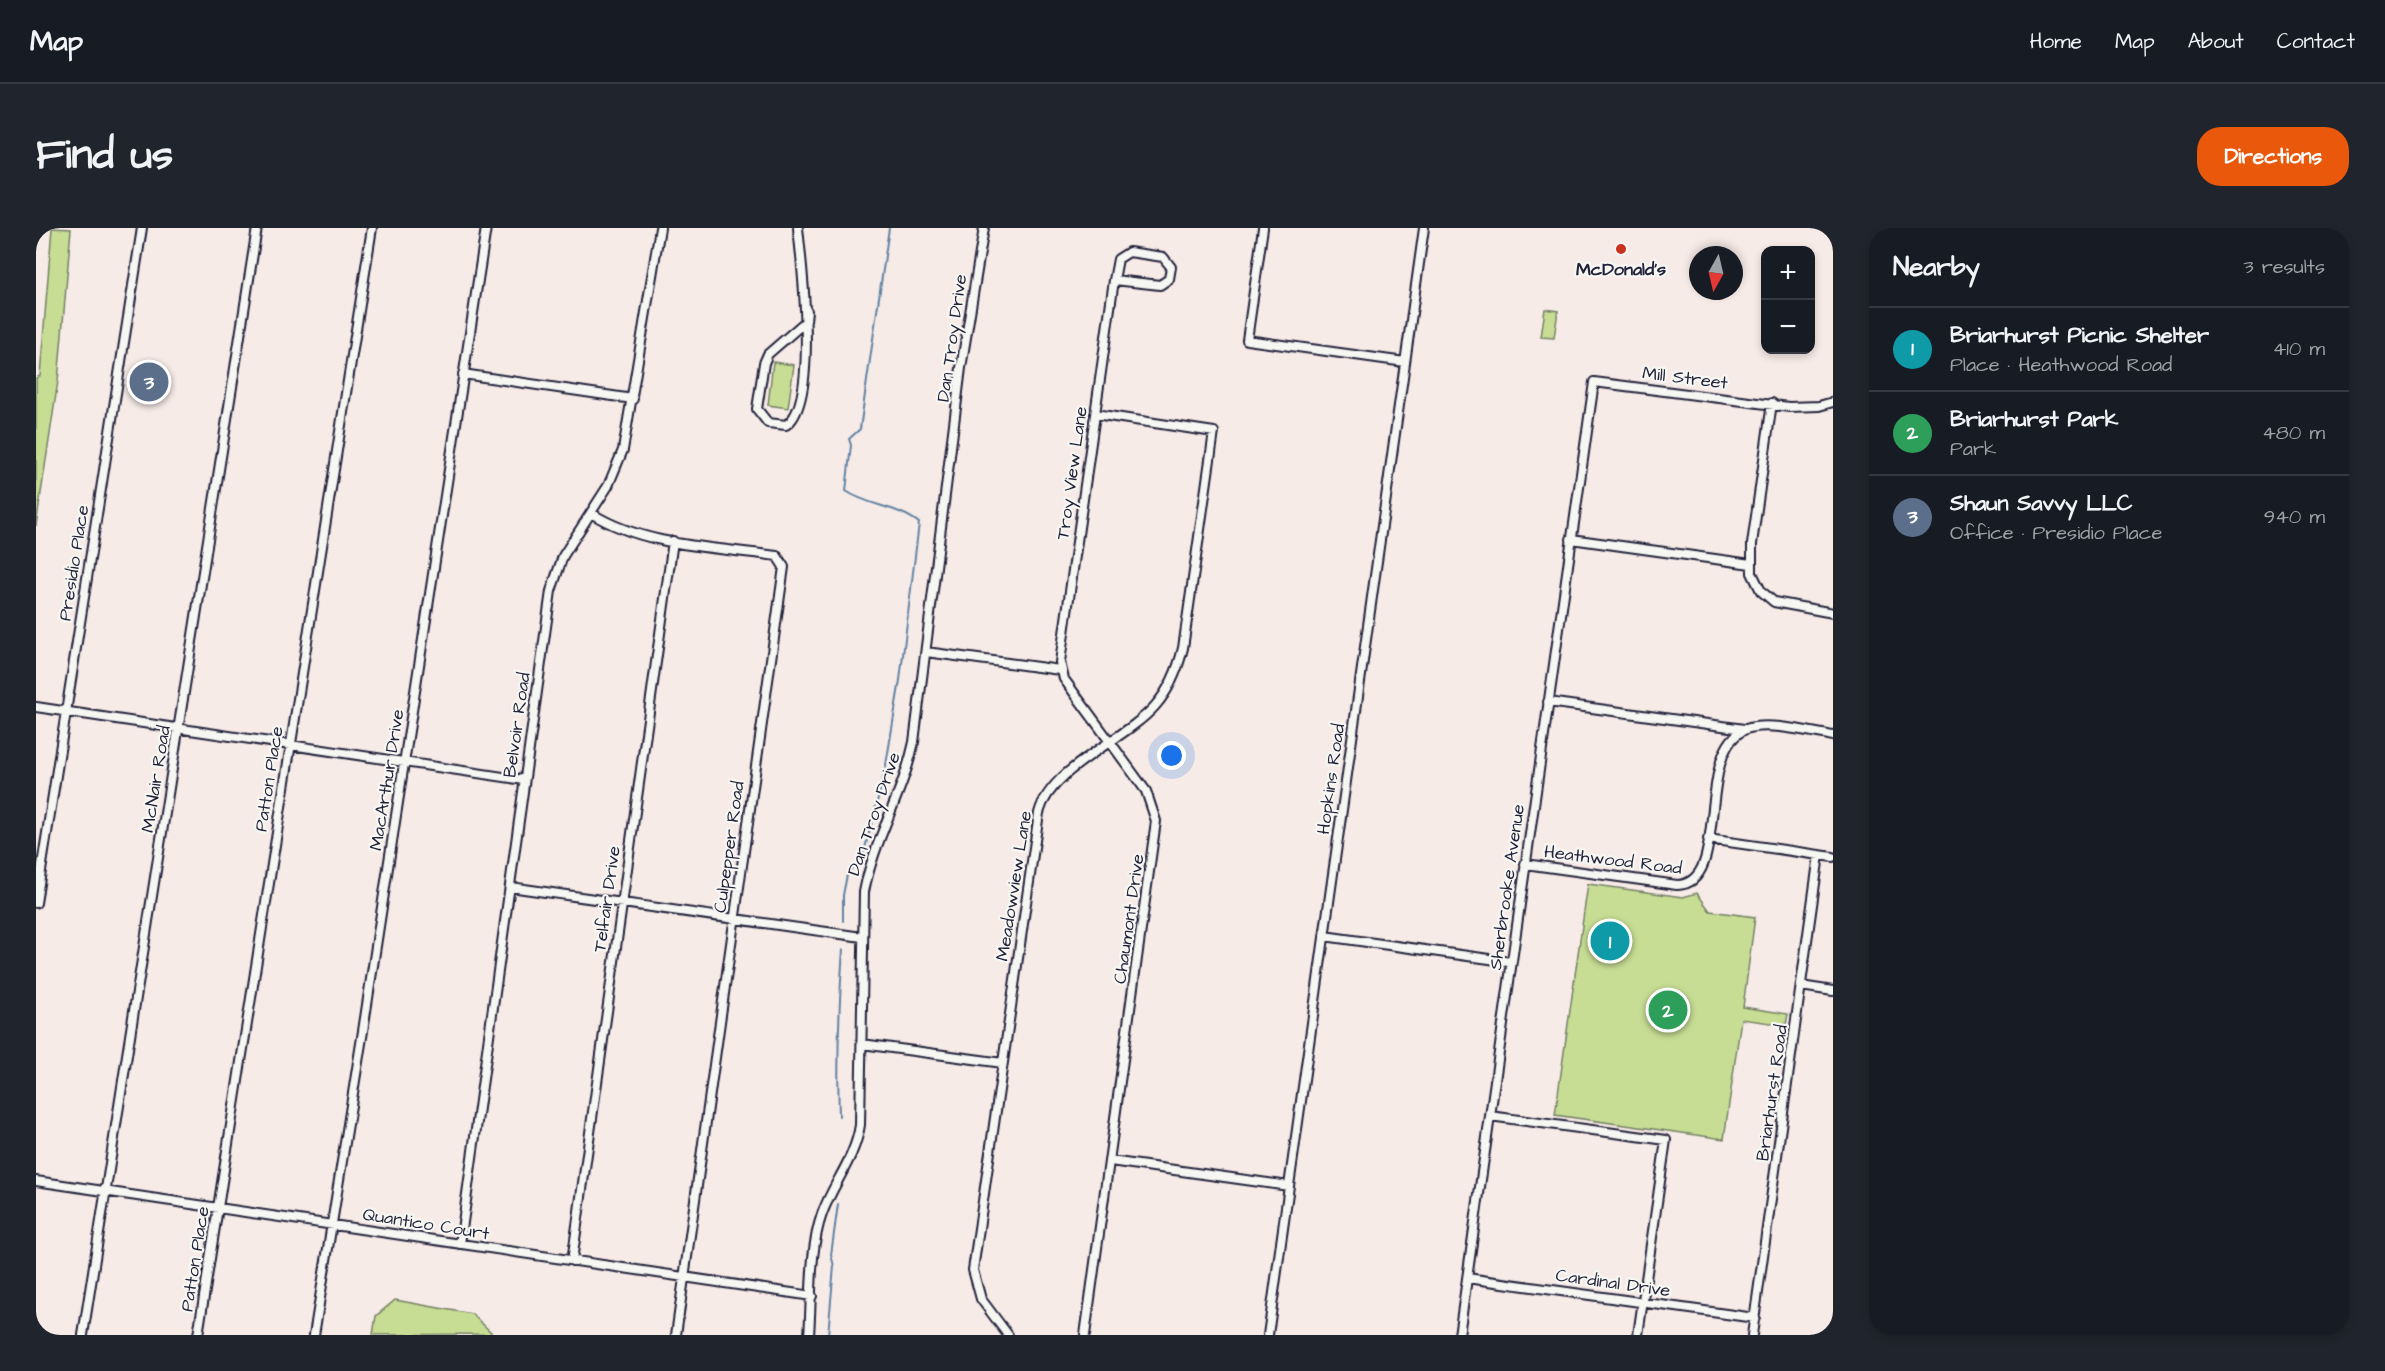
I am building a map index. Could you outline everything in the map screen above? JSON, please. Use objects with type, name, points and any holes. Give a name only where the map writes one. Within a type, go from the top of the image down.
[{"type":"street","name":"Presidio Place","points":[[36,903],[142,228]]},
{"type":"street","name":"McNair Road","points":[[83,1335],[257,228]]},
{"type":"street","name":"Patton Place","points":[[198,1335],[372,228]]},
{"type":"street","name":"MacArthur Drive","points":[[314,1335],[405,762],[486,228]]},
{"type":"street","name":"Belvoir Road","points":[[460,1244],[551,591],[563,556],[617,468],[628,431],[660,228]]},
{"type":"street","points":[[798,228],[807,311],[806,345],[797,413],[786,424],[768,423],[757,409],[764,363],[768,354],[806,321],[807,311]]},
{"type":"street","name":"Dan Troy Drive","points":[[809,1335],[817,1233],[821,1217],[858,1138],[862,1044],[863,903],[868,869],[910,761],[962,368],[984,228]]},
{"type":"street","points":[[1263,228],[1247,340],[1405,362]]},
{"type":"street","name":"Hopkins Road","points":[[1268,1335],[1424,228]]},
{"type":"street","name":"Troy View Lane","points":[[1060,670],[1061,651],[1114,280],[1118,259],[1129,252],[1163,257],[1171,267],[1169,279],[1160,285],[1114,280]]},
{"type":"street","points":[[464,374],[633,399]]},
{"type":"street","name":"Mill Street","points":[[1586,443],[1594,382],[1807,408],[1833,402]]},
{"type":"street","points":[[1772,403],[1751,564],[1761,591],[1774,602],[1833,613]]},
{"type":"street","name":"Meadowview Lane","points":[[1008,1335],[981,1299],[973,1270],[1041,804],[1051,789],[1155,706],[1168,687],[1180,662],[1214,432],[1095,414]]},
{"type":"street","name":"Sherbrooke Avenue","points":[[1460,1335],[1586,443]]},
{"type":"street","name":"Culpepper Road","points":[[591,513],[610,525],[635,534],[777,556],[784,567],[676,1335]]},
{"type":"street","points":[[1571,539],[1751,564]]},
{"type":"street","name":"Telfair Drive","points":[[572,1261],[673,541]]},
{"type":"street","points":[[926,652],[1060,670]]},
{"type":"street","name":"Chaumont Drive","points":[[1060,670],[1064,679],[1112,741],[1150,800],[1156,833],[1085,1335]]},
{"type":"street","points":[[1548,702],[1746,729],[1763,726],[1833,735]]},
{"type":"street","points":[[36,707],[525,780]]},
{"type":"street","name":"Heathwood Road","points":[[1525,864],[1684,885],[1700,875],[1721,757],[1731,740],[1746,729]]},
{"type":"street","points":[[1708,839],[1833,857]]},
{"type":"street","name":"Briarhurst Road","points":[[1752,1335],[1819,855]]},
{"type":"street","points":[[510,887],[862,937]]},
{"type":"street","points":[[1324,936],[1511,962]]},
{"type":"street","points":[[1801,986],[1833,991]]},
{"type":"street","points":[[862,1044],[1003,1063]]},
{"type":"street","points":[[1490,1116],[1666,1140],[1638,1335]]},
{"type":"street","points":[[1110,1161],[1289,1186]]},
{"type":"street","name":"Quantico Court","points":[[36,1181],[812,1296]]},
{"type":"street","name":"Cardinal Drive","points":[[1467,1278],[1755,1318]]},
{"type":"green space","points":[[52,228],[71,229],[58,381],[36,526],[36,378],[40,376]]},
{"type":"green space","points":[[1545,309],[1558,311],[1554,338],[1541,337]]},
{"type":"green space","points":[[773,362],[794,365],[788,408],[768,405]]},
{"type":"green space","points":[[1588,884],[1683,897],[1697,893],[1710,911],[1755,917],[1743,1007],[1788,1014],[1786,1025],[1741,1019],[1724,1139],[1555,1115]]},
{"type":"green space","points":[[395,1300],[472,1314],[493,1334],[373,1335],[376,1316]]},
{"type":"waterway","points":[[843,921],[843,895],[847,875],[864,852],[885,771],[900,680],[919,523],[902,513],[846,491],[851,445],[849,439],[860,429],[889,228]]},
{"type":"waterway","points":[[839,1116],[839,1032],[843,949]]},
{"type":"waterway","points":[[828,1335],[834,1266],[831,1255],[838,1204]]},
{"type":"place","name":"McDonald's","points":[[1621,249]]},
{"type":"place","name":"Shaun Savvy LLC","points":[[149,382]]},
{"type":"place","name":"Briarhurst Picnic Shelter","points":[[1610,941]]},
{"type":"place","name":"Briarhurst Park","points":[[1668,1010]]}]
